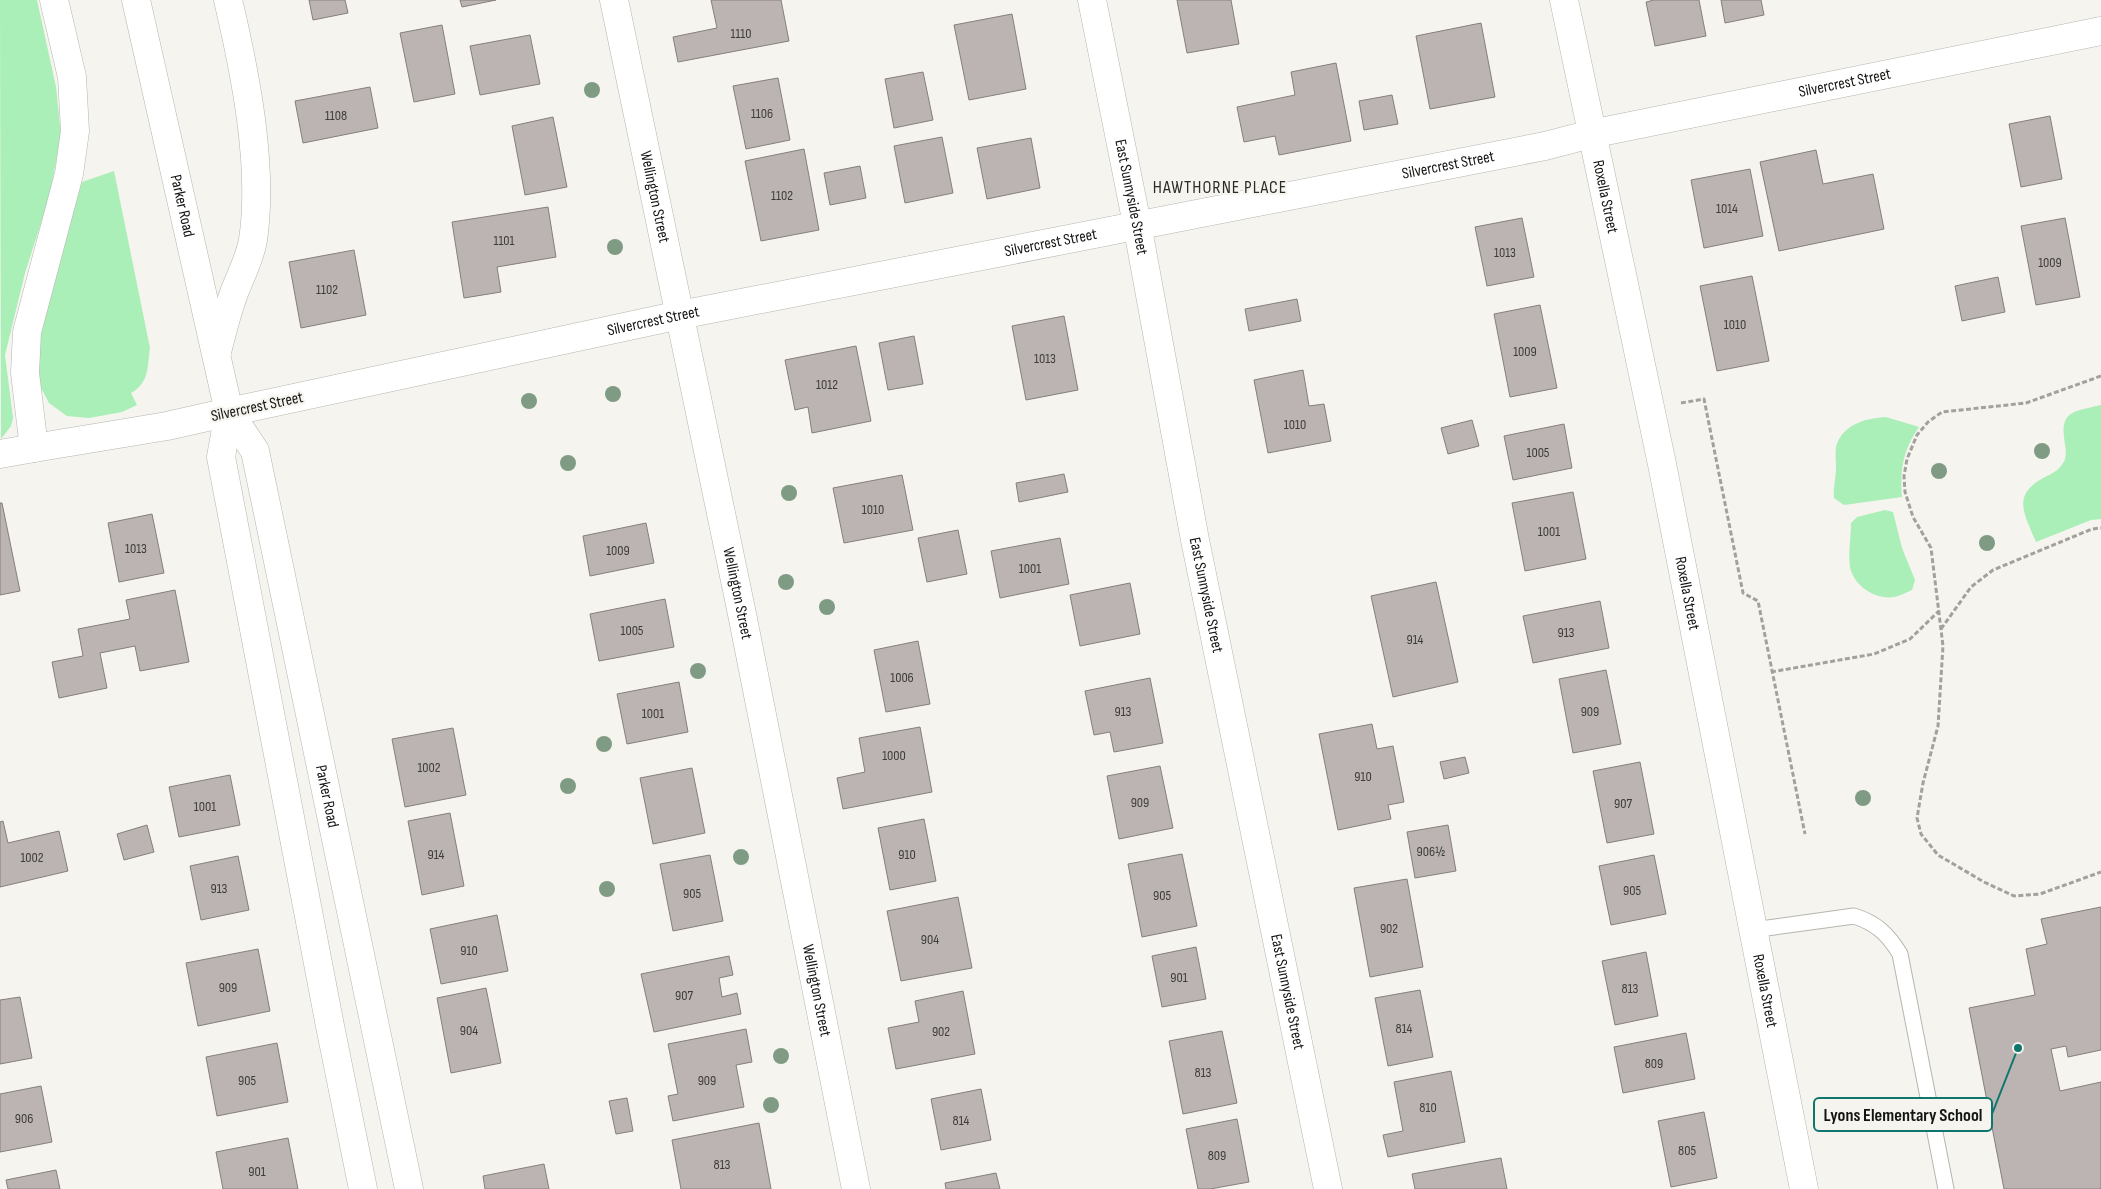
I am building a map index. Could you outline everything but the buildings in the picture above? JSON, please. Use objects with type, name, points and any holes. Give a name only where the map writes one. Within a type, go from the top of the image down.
[{"type":"street","points":[[34,448],[25,373],[27,332],[69,174],[75,131],[72,77],[54,0]]},
{"type":"street","name":"Parker Road","points":[[136,0],[229,412],[255,451],[409,1189]]},
{"type":"street","points":[[216,356],[230,303],[253,241],[255,197],[254,143],[236,34],[228,0]]},
{"type":"street","name":"Wellington Street","points":[[614,0],[680,315],[856,1189]]},
{"type":"street","name":"East Sunnyside Street","points":[[1092,0],[1137,224],[1195,540],[1328,1189]]},
{"type":"street","name":"Roxella Street","points":[[1564,0],[1650,409],[1804,1189]]},
{"type":"street","name":"Silvercrest Street","points":[[0,454],[167,426],[680,315],[1137,224],[1544,146],[1591,134],[2101,31]]},
{"type":"street","name":"Parker Road","points":[[229,412],[221,457],[363,1189]]},
{"type":"street","points":[[322,984],[364,976]]},
{"type":"lane","points":[[1753,930],[1854,916],[1875,925],[1892,940],[1900,954],[1946,1189]]},
{"type":"path","points":[[2101,376],[2026,403],[1942,412],[1928,422],[1917,435],[1907,459],[1904,476],[1905,492],[1912,517],[1931,548],[1943,646],[1938,726],[1917,818],[1921,834],[1938,856],[1984,882],[2014,896],[2040,894],[2101,872]]},
{"type":"path","points":[[1650,409],[1704,398],[1743,593],[1758,601],[1805,834]]},
{"type":"path","points":[[1941,630],[1971,587],[1992,570],[2084,532],[2101,528]]},
{"type":"path","points":[[1771,672],[1874,654],[1910,639],[1939,610]]},
{"type":"green space","points":[[0,0],[37,0],[56,87],[61,136],[49,198],[25,273],[5,355],[13,418],[11,426],[1,439]]},
{"type":"green space","points":[[114,171],[150,348],[148,368],[142,384],[131,393],[137,405],[122,412],[89,418],[67,416],[49,403],[39,384],[37,336],[82,182]]},
{"type":"green space","points":[[2101,405],[2101,519],[2091,520],[2036,542],[2025,513],[2024,498],[2034,484],[2055,472],[2064,461],[2066,456],[2064,425],[2066,419],[2082,409]]},
{"type":"green space","points":[[1886,417],[1919,427],[1909,444],[1904,460],[1902,469],[1902,497],[1844,505],[1834,498],[1836,447],[1839,439],[1849,428],[1856,424]]},
{"type":"green space","points":[[1885,510],[1893,512],[1902,548],[1915,580],[1912,590],[1894,597],[1880,596],[1866,590],[1856,580],[1850,567],[1851,523],[1857,517]]},
{"type":"place","name":"Lyons Elementary School","points":[[2018,1048]]},
{"type":"district","name":"HAWTHORNE PLACE","points":[[1220,187]]}]
